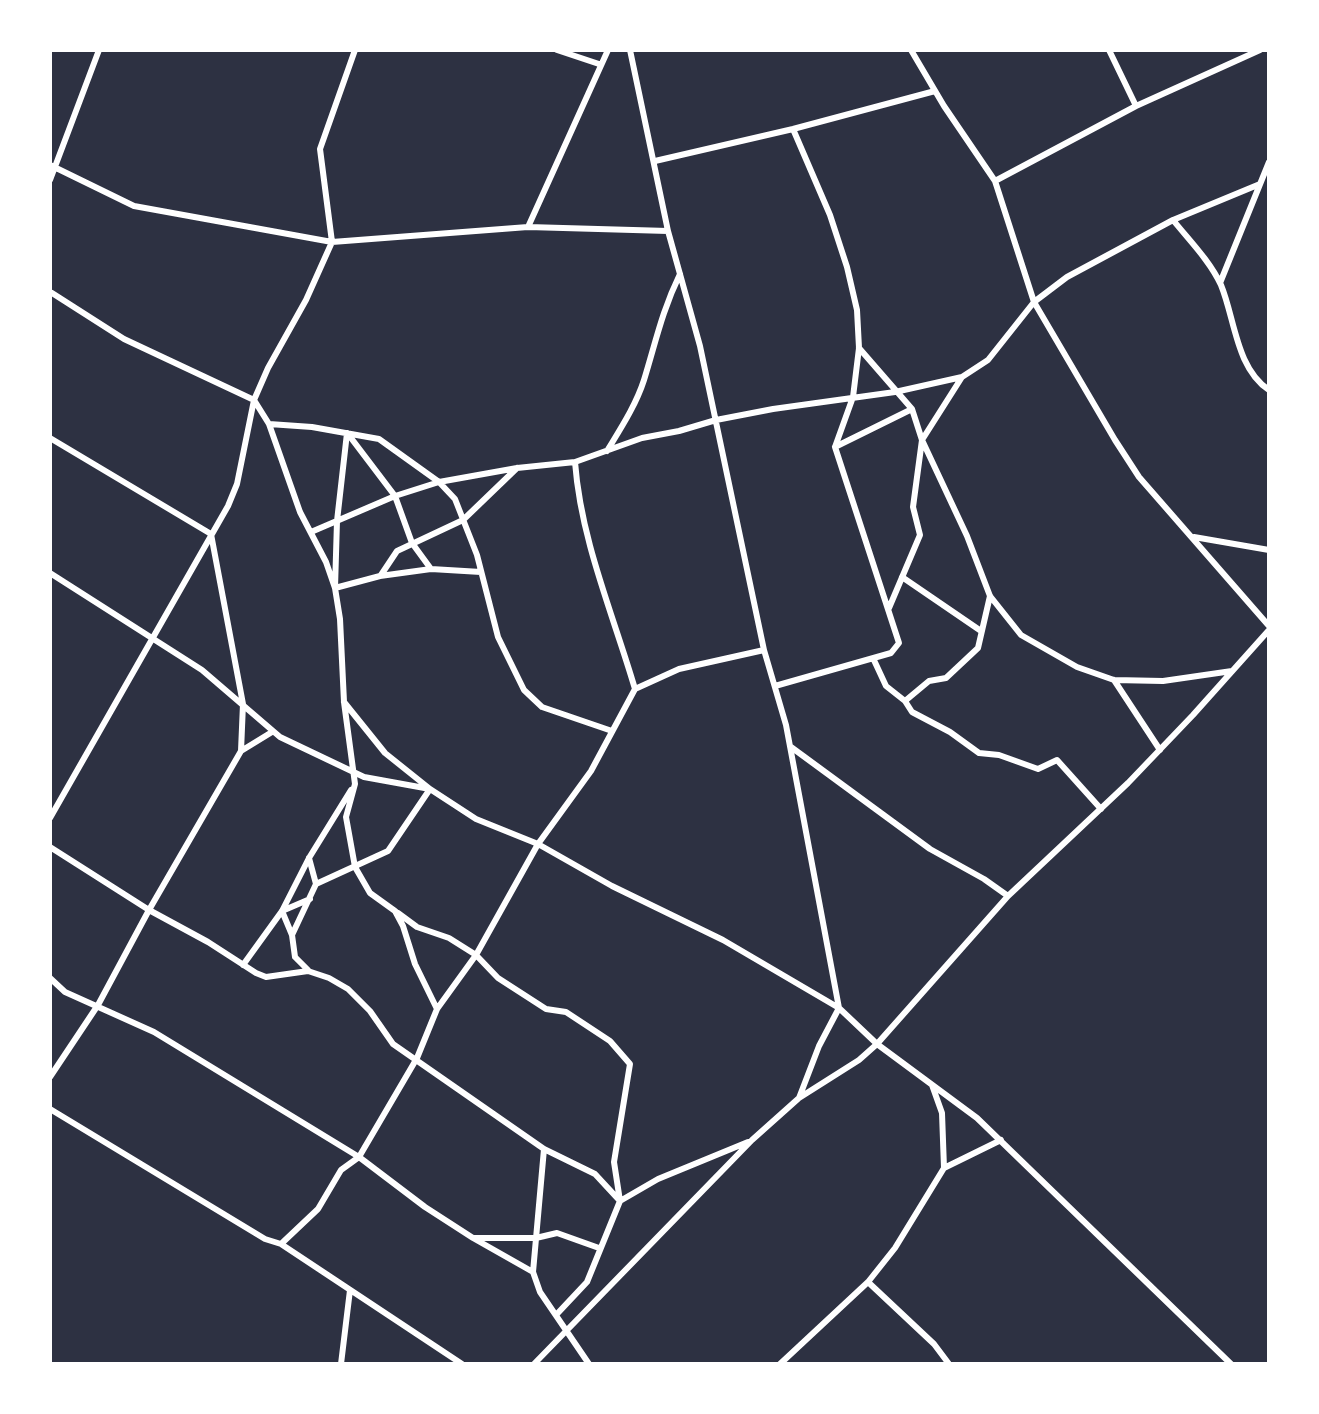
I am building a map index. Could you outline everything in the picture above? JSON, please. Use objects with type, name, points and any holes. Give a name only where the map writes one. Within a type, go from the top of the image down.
[{"type":"street","points":[[50,180],[99,50]]},
{"type":"street","points":[[50,818],[228,506],[237,484],[254,400],[332,242],[320,149],[355,50]]},
{"type":"street","points":[[557,50],[599,64]]},
{"type":"street","points":[[528,227],[599,64],[608,50]]},
{"type":"street","points":[[630,50],[668,231],[716,420],[764,650],[789,746],[839,1008],[819,1046],[799,1098]]},
{"type":"street","points":[[534,1364],[752,1140],[799,1098],[859,1060],[877,1044],[1008,896],[1160,750],[1269,628],[1139,477],[1034,302],[995,181],[911,50]]},
{"type":"street","points":[[1109,50],[1136,106]]},
{"type":"street","points":[[995,181],[1136,106],[1260,50]]},
{"type":"street","points":[[655,161],[793,129],[935,91]]},
{"type":"street","points":[[775,686],[891,653],[899,643],[835,447],[853,397],[859,348],[857,310],[830,215],[793,129]]},
{"type":"street","points":[[1220,283],[1269,162]]},
{"type":"street","points":[[53,167],[134,206],[332,242],[528,227],[668,231]]},
{"type":"street","points":[[311,532],[395,496],[439,482],[517,468],[575,462],[642,438],[716,420],[895,392],[962,377],[988,360],[1034,302],[1067,277],[1173,220],[1260,184]]},
{"type":"street","points":[[1173,220],[1220,283],[1249,368],[1260,385],[1269,390]]},
{"type":"street","points":[[607,451],[634,406],[664,308],[680,274]]},
{"type":"street","points":[[51,293],[124,339],[254,400],[269,424],[300,512],[335,588]]},
{"type":"street","points":[[859,348],[912,409],[922,440],[967,536],[990,596],[1021,635],[1077,667],[1114,680],[1163,681],[1232,671]]},
{"type":"street","points":[[889,608],[920,535],[913,507],[922,440],[962,377]]},
{"type":"street","points":[[835,447],[912,409]]},
{"type":"street","points":[[269,424],[312,427],[379,439],[439,482],[455,499],[481,572],[498,637],[524,690],[542,707],[612,731]]},
{"type":"street","points":[[347,433],[395,496],[412,543],[431,569]]},
{"type":"street","points":[[347,433],[337,521],[335,588],[340,619],[344,702],[355,784],[346,817],[355,867],[370,893],[417,927],[449,938],[476,955],[498,978],[546,1009],[566,1012],[610,1041],[630,1064],[614,1162],[620,1201],[587,1282],[556,1315]]},
{"type":"street","points":[[50,438],[211,534],[243,704],[241,751],[98,1005],[50,1077]]},
{"type":"street","points":[[575,462],[577,486],[599,584],[615,620],[635,689]]},
{"type":"street","points":[[380,576],[397,551],[463,520],[517,468]]},
{"type":"street","points":[[1193,537],[1269,550]]},
{"type":"street","points":[[335,588],[380,576],[431,569],[481,572]]},
{"type":"street","points":[[50,573],[202,670],[272,732],[364,777],[430,789]]},
{"type":"street","points":[[902,577],[981,631]]},
{"type":"street","points":[[905,701],[929,681],[946,678],[978,648],[990,596]]},
{"type":"street","points":[[281,1244],[318,1209],[341,1170],[359,1157],[417,1058],[437,1009],[476,955],[538,844],[591,771],[635,689],[679,669],[764,650]]},
{"type":"street","points":[[873,658],[886,686],[905,701],[912,712],[950,732],[979,753],[999,755],[1038,769],[1057,760],[1101,809]]},
{"type":"street","points":[[1114,680],[1160,750]]},
{"type":"street","points":[[344,702],[385,753],[430,789],[476,819],[538,844],[612,886],[723,940],[839,1008],[877,1044],[977,1118],[1231,1364]]},
{"type":"street","points":[[241,751],[272,732]]},
{"type":"street","points":[[789,746],[930,849],[1008,896]]},
{"type":"street","points":[[243,965],[282,911],[309,858],[355,784]]},
{"type":"street","points":[[316,884],[388,851],[430,789]]},
{"type":"street","points":[[50,847],[149,910],[266,977],[308,971],[348,989],[370,1011],[393,1044],[544,1149],[595,1174],[620,1201]]},
{"type":"street","points":[[292,935],[316,884],[309,858]]},
{"type":"street","points":[[282,911],[310,899]]},
{"type":"street","points":[[282,911],[292,935],[295,957],[308,971]]},
{"type":"street","points":[[395,911],[415,964],[437,1009]]},
{"type":"street","points":[[50,978],[65,992],[154,1032],[359,1157],[425,1207],[533,1272]]},
{"type":"street","points":[[932,1083],[942,1113],[944,1168]]},
{"type":"street","points":[[50,1109],[265,1239],[281,1244],[462,1364]]},
{"type":"street","points":[[620,1201],[658,1179],[752,1140]]},
{"type":"street","points":[[780,1364],[868,1282],[895,1248],[944,1168],[1001,1140]]},
{"type":"street","points":[[544,1149],[533,1272],[540,1292],[589,1364]]},
{"type":"street","points":[[473,1238],[536,1238],[557,1233],[599,1248]]},
{"type":"street","points":[[868,1282],[934,1344],[949,1364]]},
{"type":"street","points":[[341,1364],[350,1290]]}]
